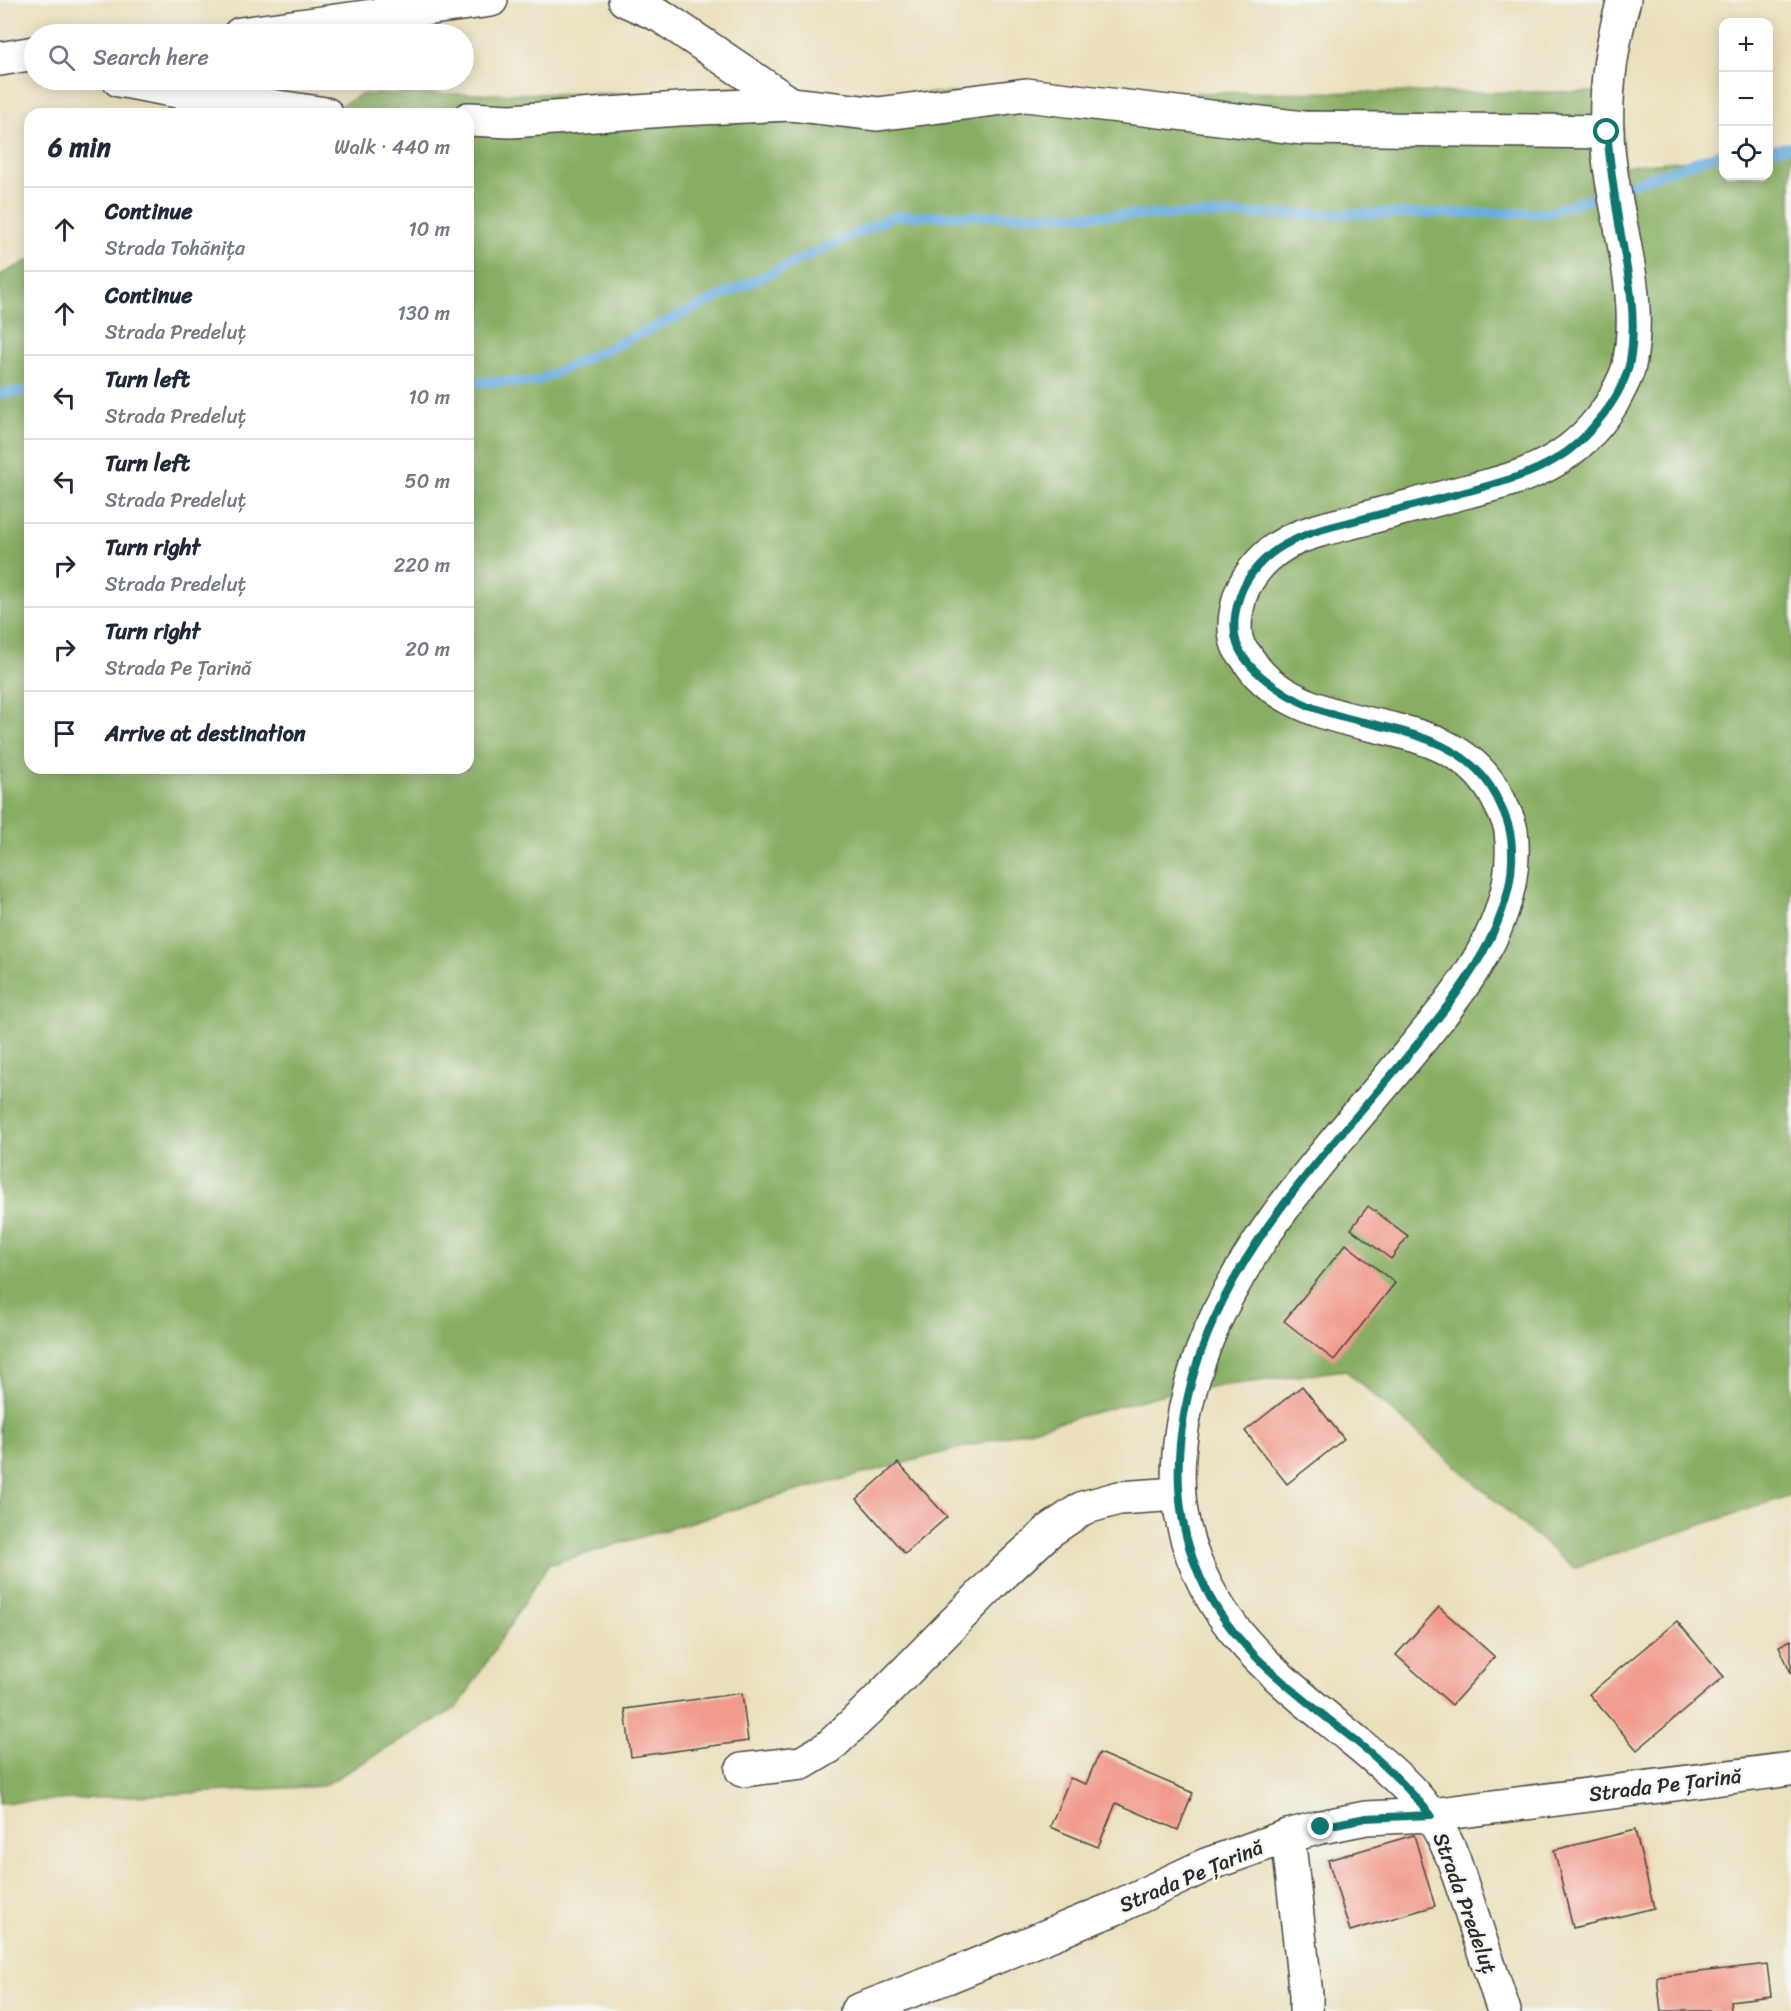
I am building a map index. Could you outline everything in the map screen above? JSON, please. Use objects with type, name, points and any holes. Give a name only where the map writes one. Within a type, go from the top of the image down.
[{"type":"street","points":[[314,24],[491,0]]},
{"type":"street","points":[[624,0],[661,16],[791,104]]},
{"type":"street","name":"Strada Predeluț","points":[[1504,2011],[1453,1858],[1444,1836],[1431,1815],[1405,1784],[1266,1667],[1232,1629],[1211,1599],[1194,1561],[1184,1526],[1178,1494],[1179,1449],[1187,1395],[1205,1342],[1228,1291],[1258,1240],[1294,1192],[1464,984],[1482,954],[1503,909],[1512,866],[1510,823],[1490,785],[1464,758],[1439,743],[1322,711],[1287,694],[1260,676],[1238,646],[1234,616],[1244,585],[1265,558],[1288,542],[1321,530],[1507,481],[1552,462],[1583,440],[1608,409],[1629,369],[1634,326],[1607,132],[1612,58],[1624,0]]},
{"type":"street","points":[[0,59],[24,55]]},
{"type":"street","points":[[0,69],[24,70]]},
{"type":"street","points":[[172,90],[284,108]]},
{"type":"street","points":[[474,119],[511,121],[791,104],[878,114],[1026,95],[1303,128],[1607,132]]},
{"type":"street","points":[[741,1770],[802,1763],[828,1747],[872,1706],[994,1582],[1049,1531],[1083,1508],[1119,1498],[1178,1494]]},
{"type":"street","name":"Strada Pe Țarină","points":[[857,2011],[1113,1909],[1206,1865],[1288,1836],[1366,1818],[1431,1815],[1791,1769]]},
{"type":"street","points":[[1288,1836],[1306,2011]]},
{"type":"green space","points":[[1622,92],[1623,166],[1719,157],[1719,180],[1773,180],[1773,152],[1791,150],[1791,1495],[1573,1568],[1345,1370],[1172,1392],[775,1497],[548,1565],[458,1707],[323,1786],[0,1803],[0,275],[24,263],[24,774],[474,774],[474,108],[335,108],[363,94]]},
{"type":"building","points":[[1368,1206],[1408,1236],[1391,1259],[1351,1229]]},
{"type":"building","points":[[1346,1244],[1395,1283],[1334,1360],[1284,1321]]},
{"type":"building","points":[[1302,1386],[1344,1439],[1287,1484],[1245,1431]]},
{"type":"building","points":[[898,1463],[947,1517],[905,1554],[857,1499]]},
{"type":"building","points":[[1439,1607],[1495,1657],[1452,1705],[1396,1655]]},
{"type":"building","points":[[1677,1621],[1724,1677],[1637,1750],[1589,1694]]},
{"type":"building","points":[[1791,1640],[1791,1673],[1779,1646]]},
{"type":"building","points":[[742,1693],[748,1741],[631,1757],[625,1709]]},
{"type":"building","points":[[1099,1753],[1193,1793],[1178,1830],[1116,1803],[1098,1847],[1050,1827],[1070,1778],[1086,1784]]},
{"type":"building","points":[[1635,1830],[1654,1908],[1573,1928],[1554,1850]]},
{"type":"building","points":[[1414,1835],[1435,1906],[1350,1931],[1328,1860]]},
{"type":"building","points":[[1767,1964],[1771,1996],[1730,2001],[1731,2011],[1661,2011],[1657,1977]]},
{"type":"waterway","points":[[1773,149],[1791,147]]},
{"type":"waterway","points":[[474,382],[535,382],[894,216],[1547,213],[1719,154]]},
{"type":"waterway","points":[[0,393],[24,391]]},
{"type":"route","points":[[1321,1827],[1366,1818],[1431,1815],[1405,1784],[1266,1667],[1232,1629],[1211,1599],[1194,1561],[1178,1494],[1179,1449],[1187,1395],[1205,1342],[1228,1291],[1258,1240],[1294,1192],[1436,1021],[1464,984],[1482,954],[1503,909],[1512,866],[1510,823],[1490,785],[1464,758],[1439,743],[1322,711],[1287,694],[1260,676],[1238,646],[1234,616],[1244,585],[1265,558],[1288,542],[1321,530],[1507,481],[1552,462],[1583,440],[1608,409],[1629,369],[1634,326],[1629,279],[1611,175],[1607,132]]}]
